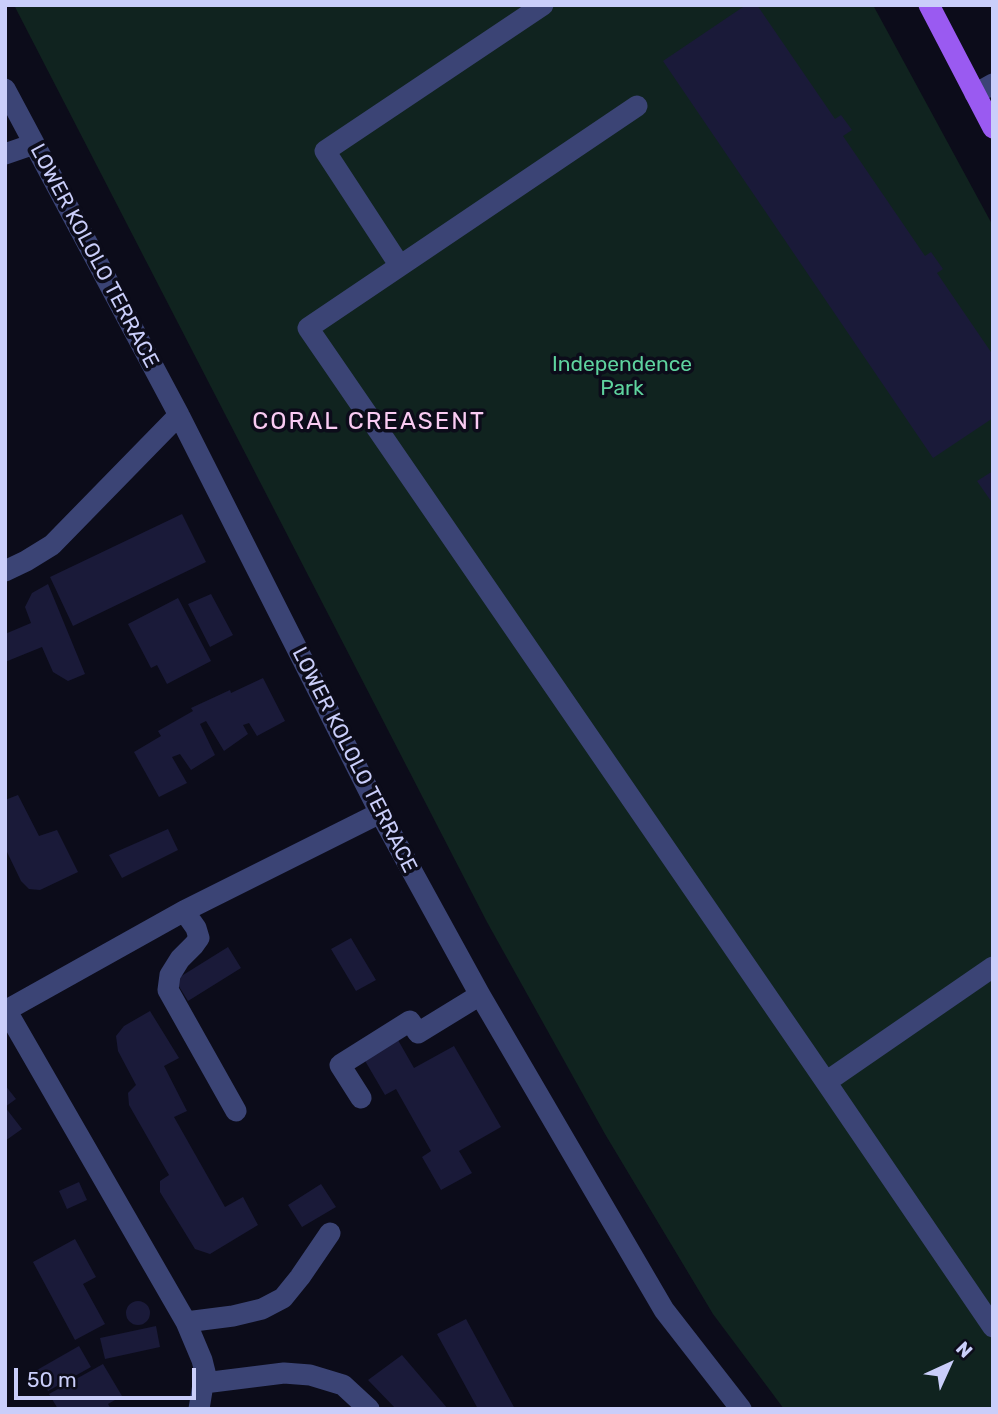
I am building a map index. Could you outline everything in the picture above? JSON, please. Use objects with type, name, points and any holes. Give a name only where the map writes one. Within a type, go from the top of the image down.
[{"type":"main road","points":[[929,5],[984,89],[993,128]]},
{"type":"street","points":[[400,266],[325,151],[543,5]]},
{"type":"street","name":"LOWER KOLOLO TERRACE","points":[[5,89],[179,415],[380,813],[480,995],[664,1310],[741,1409]]},
{"type":"street","points":[[637,106],[308,328],[993,1327]]},
{"type":"street","points":[[5,154],[34,144]]},
{"type":"street","points":[[5,571],[52,545],[179,415]]},
{"type":"street","points":[[200,1409],[205,1372],[186,1322],[6,1010],[184,911],[380,813]]},
{"type":"street","points":[[184,911],[196,928],[198,938],[170,975],[168,990],[236,1111]]},
{"type":"street","points":[[826,1082],[993,967]]},
{"type":"street","points":[[362,1098],[341,1065],[410,1021],[418,1033],[480,995]]},
{"type":"street","points":[[186,1322],[262,1309],[282,1298],[300,1278],[330,1233]]},
{"type":"street","points":[[204,1383],[284,1373],[310,1375],[343,1385],[369,1409]]},
{"type":"green space","name":"Independence Park","points":[[14,5],[873,5],[993,226],[993,1409],[784,1409],[713,1314],[605,1134],[487,922]]},
{"type":"building","points":[[746,5],[757,5],[835,119],[841,115],[852,130],[843,136],[925,256],[931,252],[943,269],[937,273],[993,355],[993,418],[933,458],[663,61]]},
{"type":"building","points":[[993,471],[993,504],[977,481]]},
{"type":"building","points":[[182,514],[206,562],[73,626],[50,577]]},
{"type":"building","points":[[48,584],[85,674],[68,681],[53,672],[42,647],[5,662],[5,634],[31,623],[25,607],[32,593]]},
{"type":"building","points":[[211,594],[233,635],[210,647],[188,604]]},
{"type":"building","points":[[178,598],[211,661],[167,684],[157,665],[151,668],[128,624]]},
{"type":"building","points":[[263,678],[285,721],[257,736],[249,723],[243,725],[248,734],[224,751],[206,721],[200,724],[215,755],[191,770],[180,754],[172,757],[187,783],[159,797],[134,752],[161,736],[158,731],[193,711],[191,708]]},
{"type":"building","points":[[18,795],[39,836],[57,830],[78,872],[40,890],[29,889],[21,881],[5,852],[5,800]]},
{"type":"building","points":[[168,829],[178,850],[122,878],[109,855]]},
{"type":"building","points":[[351,938],[376,980],[356,991],[331,949]]},
{"type":"building","points":[[228,947],[241,968],[188,1001],[175,980]]},
{"type":"building","points":[[150,1011],[179,1058],[164,1066],[187,1111],[174,1117],[225,1207],[243,1197],[258,1225],[210,1254],[195,1249],[160,1192],[160,1181],[169,1175],[129,1105],[128,1093],[136,1085],[118,1051],[116,1036],[124,1026]]},
{"type":"building","points":[[398,1040],[414,1068],[454,1046],[501,1127],[459,1151],[472,1173],[441,1190],[422,1157],[431,1151],[396,1089],[385,1095],[364,1059]]},
{"type":"building","points":[[5,1085],[16,1099],[5,1107]]},
{"type":"building","points":[[5,1107],[22,1129],[5,1141]]},
{"type":"building","points":[[79,1182],[87,1200],[67,1209],[59,1191]]},
{"type":"building","points":[[321,1184],[336,1207],[302,1227],[288,1205]]},
{"type":"building","points":[[75,1239],[96,1277],[83,1284],[105,1324],[75,1340],[33,1262]]},
{"type":"building","points":[[138,1301],[147,1304],[150,1313],[147,1322],[138,1325],[129,1322],[126,1313],[129,1304]]},
{"type":"building","points":[[466,1319],[515,1409],[478,1409],[437,1334]]},
{"type":"building","points":[[156,1326],[160,1347],[105,1359],[100,1338]]},
{"type":"building","points":[[79,1346],[91,1367],[48,1391],[37,1370]]},
{"type":"building","points":[[402,1355],[448,1409],[396,1409],[368,1380]]},
{"type":"building","points":[[103,1364],[122,1396],[108,1404],[111,1409],[58,1409],[49,1394]]},
{"type":"district","name":"CORAL CREASENT","points":[[369,422]]}]
